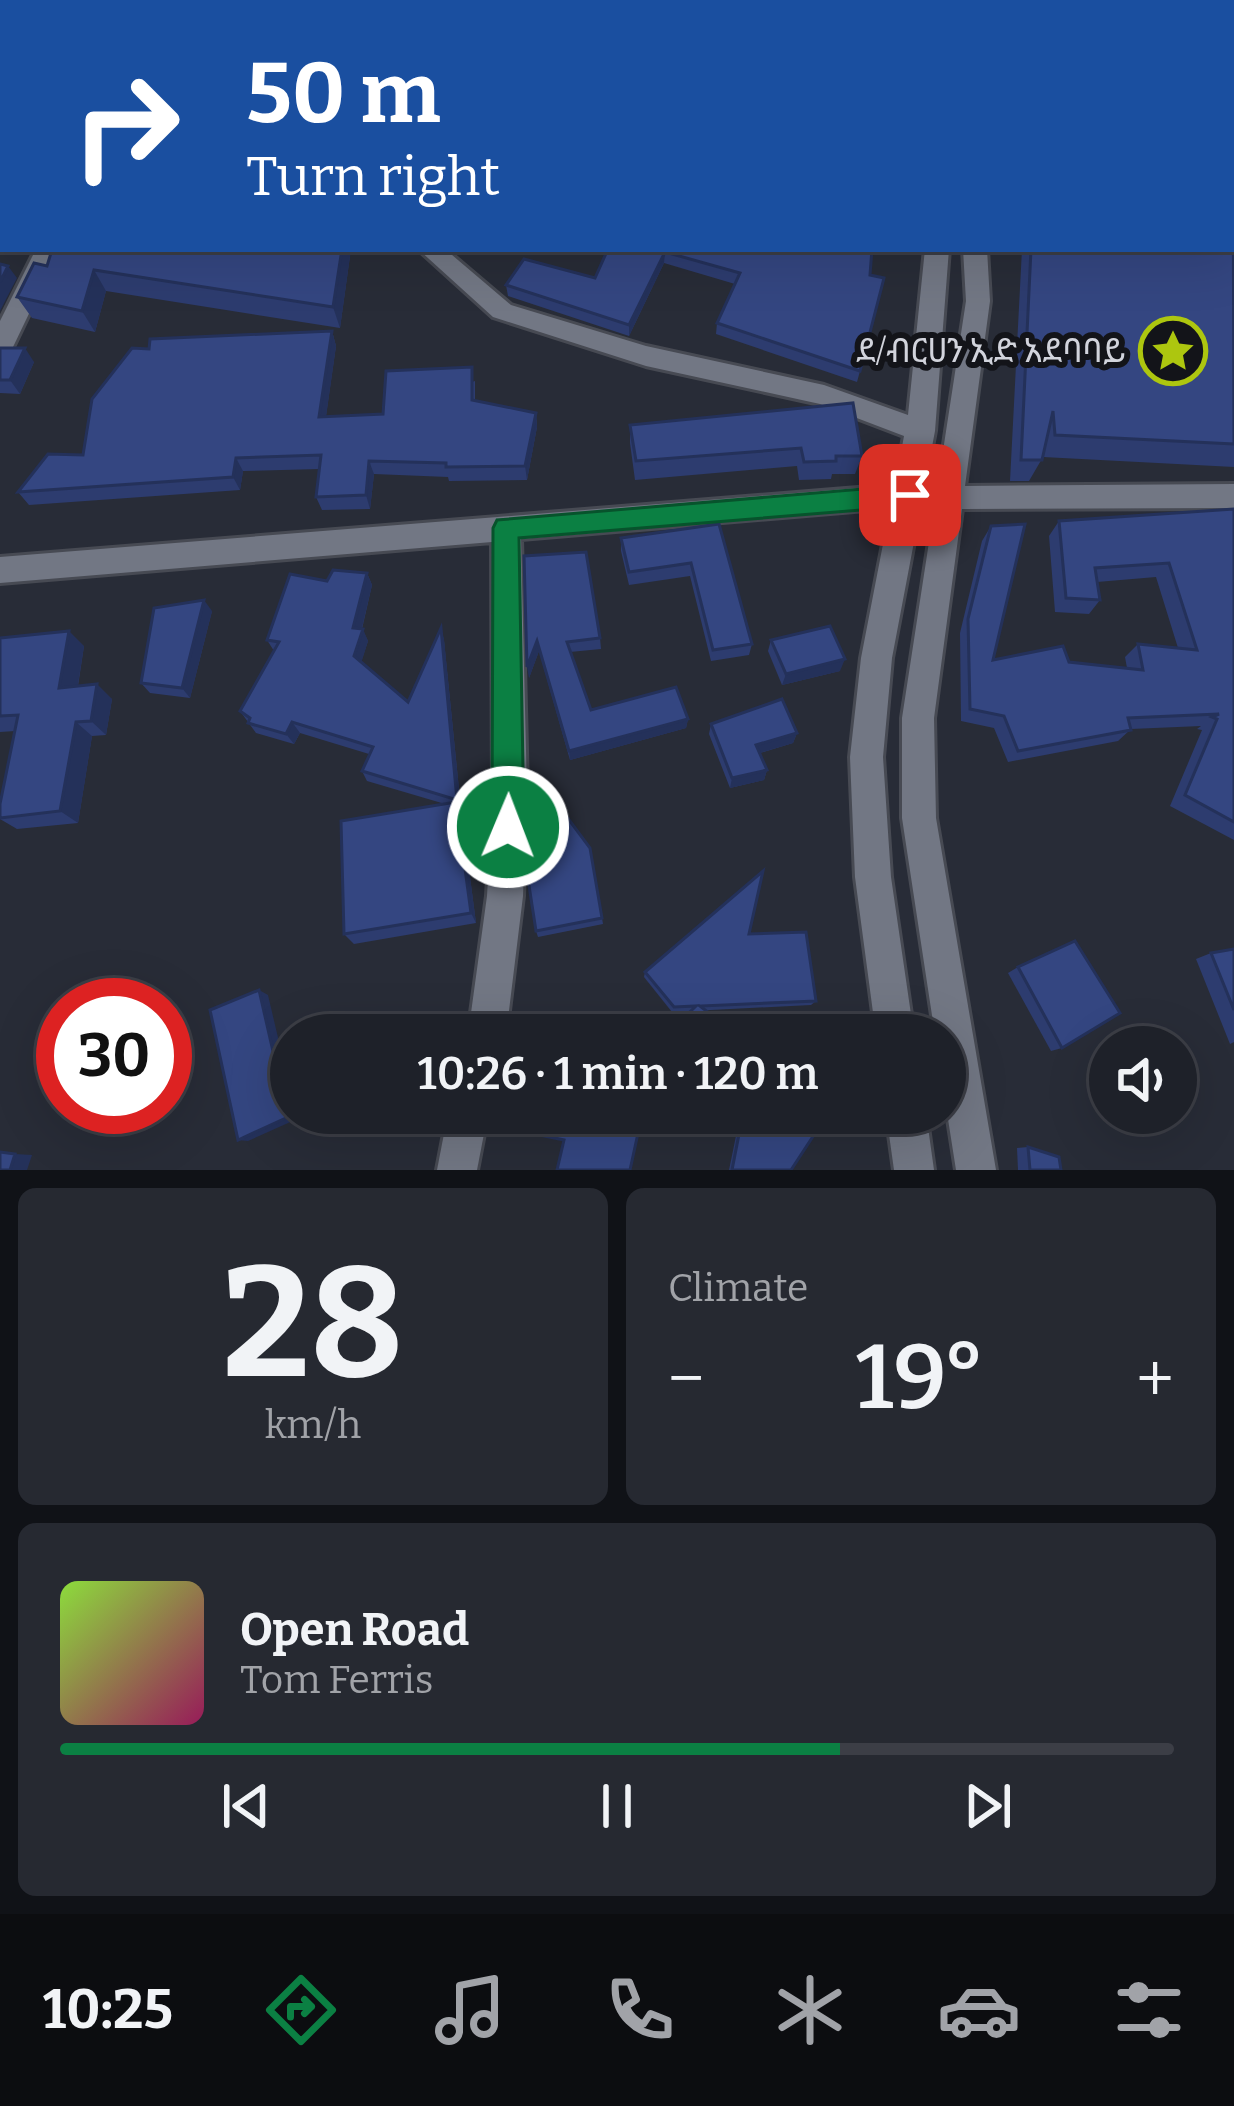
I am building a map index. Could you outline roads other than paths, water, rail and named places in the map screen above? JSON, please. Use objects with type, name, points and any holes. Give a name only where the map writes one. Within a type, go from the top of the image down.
[{"type":"street","points":[[0,347],[47,252]]},
{"type":"street","points":[[433,252],[502,311],[646,356],[824,395],[921,431]]},
{"type":"street","points":[[892,1014],[866,810],[869,722],[881,619],[910,495],[933,360],[938,252]]},
{"type":"street","points":[[975,252],[978,301],[918,718],[919,818],[976,1170]]},
{"type":"street","points":[[0,569],[910,495]]},
{"type":"street","points":[[950,498],[1234,496]]},
{"type":"street","points":[[490,1014],[505,896],[510,792],[506,528]]},
{"type":"street","points":[[458,1170],[464,1134]]},
{"type":"street","points":[[909,1134],[914,1170]]},
{"type":"place","name":"ደ/ብርሀን ኢድ አደባባይ","points":[[1173,351]]}]
